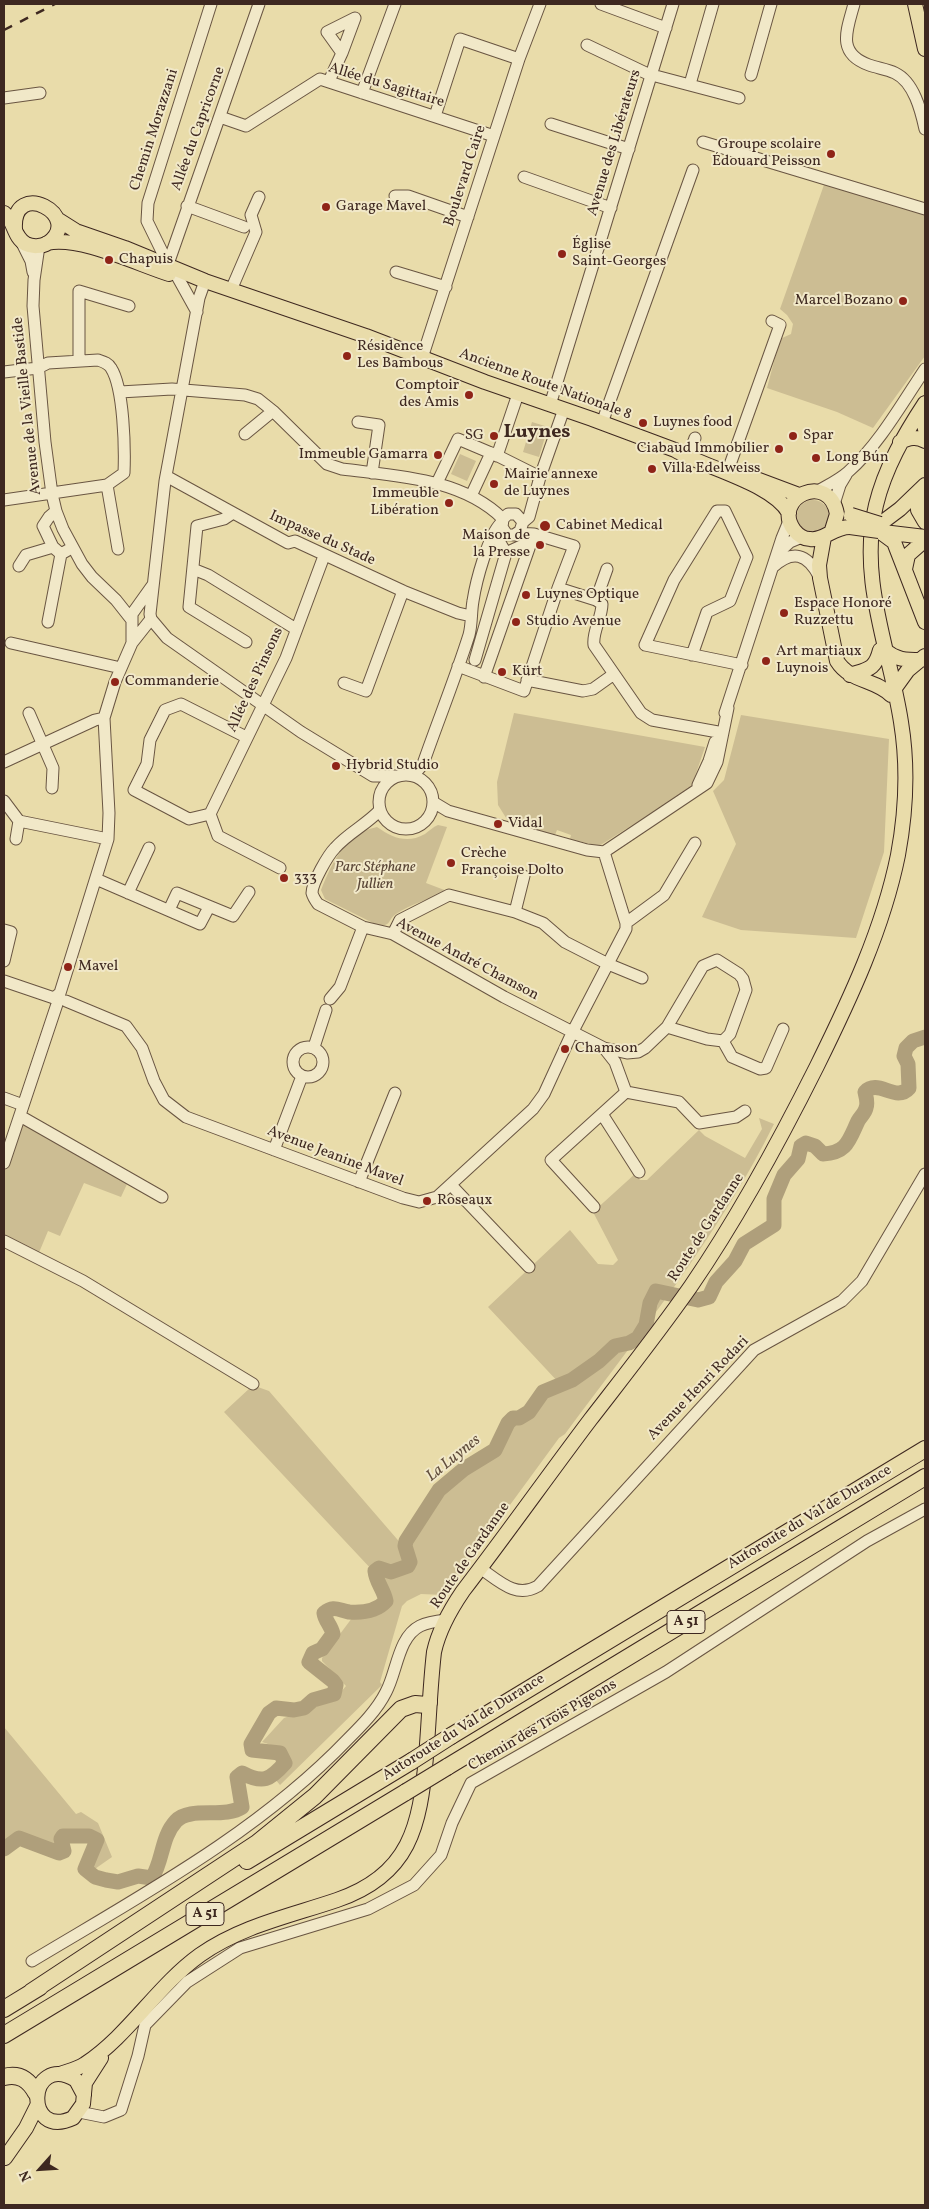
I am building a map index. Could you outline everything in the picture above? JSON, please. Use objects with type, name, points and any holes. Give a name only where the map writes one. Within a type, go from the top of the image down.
[{"type":"highway","name":"Autoroute du Val de Durance","points":[[4,2009],[925,1449]]},
{"type":"highway","name":"Autoroute du Val de Durance","points":[[4,2035],[925,1477]]},
{"type":"highway","points":[[31,1992],[257,1843],[315,1796],[401,1709],[415,1704],[425,1704],[429,1720]]},
{"type":"highway","points":[[4,2076],[16,2076],[25,2079],[37,2100]]},
{"type":"main road","points":[[915,4],[925,49]]},
{"type":"main road","points":[[922,4],[925,20]]},
{"type":"main road","points":[[4,204],[24,207]]},
{"type":"main road","points":[[4,213],[10,218],[18,234],[26,244],[43,245],[56,232],[54,213],[43,204],[30,204],[24,207],[16,217],[18,234]]},
{"type":"main road","name":"Ancienne Route Nationale 8","points":[[56,219],[76,231],[168,264],[205,281],[366,336],[518,394],[602,422],[728,471],[799,495]]},
{"type":"main road","name":"Ancienne Route Nationale 8","points":[[43,245],[60,240],[80,243],[178,276],[205,281]]},
{"type":"main road","name":"Route de Gardanne","points":[[425,1704],[436,1641],[460,1596],[690,1287],[756,1183],[788,1126],[816,1068],[854,980],[881,898],[894,850],[900,805],[901,766],[893,691],[869,606],[865,568],[865,543],[871,506],[880,472],[896,439],[925,395]]},
{"type":"main road","points":[[923,407],[925,428]]},
{"type":"main road","name":"Route de Gardanne","points":[[882,650],[875,605],[870,544],[875,506],[900,442],[923,407]]},
{"type":"main road","points":[[900,442],[909,438],[920,438],[925,441]]},
{"type":"main road","name":"Ancienne Route Nationale 8","points":[[728,471],[780,501],[789,517]]},
{"type":"main road","points":[[922,489],[918,510],[925,522]]},
{"type":"main road","points":[[880,527],[922,489]]},
{"type":"main road","points":[[923,658],[902,677],[893,691],[850,675],[842,670],[837,661],[819,572],[804,538],[792,528],[789,517],[794,500],[799,495],[808,491],[818,491],[825,494],[850,521],[925,539]]},
{"type":"main road","points":[[819,572],[828,534],[837,520],[835,506]]},
{"type":"main road","points":[[804,538],[828,534],[850,521]]},
{"type":"main road","points":[[880,527],[925,530]]},
{"type":"main road","points":[[880,527],[894,542],[925,622]]},
{"type":"main road","points":[[905,568],[908,555],[925,539]]},
{"type":"main road","points":[[850,675],[870,668],[877,662],[882,650],[903,660],[923,658]]},
{"type":"main road","points":[[4,2159],[37,2100],[42,2082],[54,2075],[84,2065],[113,2041],[187,1967],[210,1949],[256,1926],[337,1900],[376,1880],[390,1867],[404,1851],[419,1815],[429,1720]]},
{"type":"main road","points":[[37,2100],[42,2114],[50,2120],[66,2121],[79,2112],[83,2104],[84,2084],[113,2041]]},
{"type":"main road","points":[[60,2074],[76,2080],[84,2096]]},
{"type":"main road","points":[[4,2159],[31,2132],[50,2120]]},
{"type":"street","name":"Chemin Morazzani","points":[[168,264],[147,221],[148,203],[211,4]]},
{"type":"street","name":"Allée du Capricorne","points":[[168,264],[259,4]]},
{"type":"street","points":[[362,93],[396,4]]},
{"type":"street","name":"Boulevard Caire","points":[[422,358],[519,59],[540,4]]},
{"type":"street","points":[[601,4],[666,28]]},
{"type":"street","name":"Avenue des Libérateurs","points":[[423,764],[470,632],[478,581],[509,523],[529,517],[561,408],[611,208],[673,4]]},
{"type":"street","points":[[690,84],[712,4]]},
{"type":"street","points":[[751,75],[771,4]]},
{"type":"street","points":[[854,4],[846,33],[846,46],[854,58],[868,65],[896,73],[908,85],[921,110],[925,129]]},
{"type":"street","points":[[436,116],[460,39],[519,59]]},
{"type":"street","points":[[587,45],[648,74],[652,73],[739,98]]},
{"type":"street","points":[[329,81],[342,53]]},
{"type":"street","name":"Allée du Sagittaire","points":[[220,117],[246,126],[320,80],[329,81],[494,136]]},
{"type":"street","points":[[4,98],[40,93]]},
{"type":"street","points":[[551,124],[629,149]]},
{"type":"street","points":[[703,142],[925,209]]},
{"type":"street","points":[[602,422],[693,170]]},
{"type":"street","points":[[524,177],[611,208]]},
{"type":"street","points":[[395,196],[408,196],[468,217]]},
{"type":"street","points":[[231,290],[256,232],[251,215],[258,197]]},
{"type":"street","points":[[187,206],[244,227]]},
{"type":"street","name":"Avenue de la Vieille Bastide","points":[[18,234],[32,261],[34,280],[33,306],[38,368],[52,494],[62,549],[116,600],[131,620]]},
{"type":"street","name":"Avenue de la Vieille Bastide","points":[[34,280],[43,245]]},
{"type":"street","points":[[396,272],[446,287]]},
{"type":"street","points":[[178,276],[197,312]]},
{"type":"street","points":[[4,1163],[59,999],[108,839],[109,813],[104,718],[121,668],[132,643],[148,620],[166,476],[197,312],[205,281]]},
{"type":"street","points":[[79,361],[79,291],[129,306]]},
{"type":"street","points":[[728,471],[780,325],[772,321]]},
{"type":"street","points":[[4,372],[38,368],[48,363],[98,360],[106,363],[112,370],[120,392],[124,473],[107,485],[4,500]]},
{"type":"street","points":[[835,506],[840,485],[848,472],[873,444],[925,369]]},
{"type":"street","points":[[120,392],[172,389],[245,395],[258,399],[273,411],[327,464],[342,469],[438,483],[471,496],[533,538],[574,546],[524,691],[458,666]]},
{"type":"street","points":[[471,496],[494,454],[518,394]]},
{"type":"street","points":[[245,434],[273,411]]},
{"type":"street","points":[[358,422],[379,424],[372,473]]},
{"type":"street","points":[[689,456],[695,438]]},
{"type":"street","points":[[438,483],[458,439],[541,474]]},
{"type":"street","points":[[818,491],[848,472]]},
{"type":"street","name":"Impasse du Stade","points":[[166,476],[233,514],[288,542],[295,541],[403,591],[458,613],[471,616]]},
{"type":"street","points":[[107,485],[118,549]]},
{"type":"street","points":[[56,511],[43,526],[62,549]]},
{"type":"street","points":[[692,655],[707,612],[730,601],[747,556],[726,511],[717,511],[674,580],[645,645],[692,655],[742,665]]},
{"type":"street","points":[[233,514],[224,519],[197,526],[189,607],[246,642]]},
{"type":"street","points":[[694,791],[709,761],[728,708],[789,517]]},
{"type":"street","points":[[475,660],[506,553],[509,523]]},
{"type":"street","points":[[506,553],[533,538]]},
{"type":"street","points":[[484,677],[533,538]]},
{"type":"street","points":[[776,554],[783,546],[804,538]]},
{"type":"street","points":[[19,566],[26,555],[62,549]]},
{"type":"street","points":[[48,622],[62,549]]},
{"type":"street","name":"Allée des Pinsons","points":[[210,814],[286,658],[324,556]]},
{"type":"street","points":[[772,568],[781,559],[796,556],[805,558],[819,572]]},
{"type":"street","points":[[193,569],[208,575],[296,629]]},
{"type":"street","points":[[596,600],[607,569]]},
{"type":"street","points":[[132,643],[132,614],[152,586]]},
{"type":"street","points":[[558,588],[596,600],[602,604],[602,611],[593,640],[594,645],[641,713],[652,720],[718,732]]},
{"type":"street","points":[[344,683],[366,691],[403,591]]},
{"type":"street","name":"Avenue de la Vieille Bastide","points":[[116,600],[138,608]]},
{"type":"street","points":[[138,608],[144,609],[150,632],[167,638],[301,732],[373,776],[381,791]]},
{"type":"street","points":[[131,620],[139,629],[148,620]]},
{"type":"street","points":[[11,643],[121,668]]},
{"type":"street","points":[[527,680],[583,691],[593,689],[614,674]]},
{"type":"street","points":[[246,737],[180,704],[165,710],[150,740],[147,764],[134,790],[189,819],[210,814],[218,836],[280,868]]},
{"type":"street","points":[[433,802],[448,811],[587,850],[604,852],[707,783],[712,776],[722,745],[728,708]]},
{"type":"street","points":[[28,713],[53,768],[52,788]]},
{"type":"street","points":[[4,762],[94,720],[104,718]]},
{"type":"street","points":[[413,776],[423,764]]},
{"type":"street","points":[[423,764],[427,786],[433,802],[430,814],[426,820]]},
{"type":"street","points":[[373,776],[413,776],[427,786]]},
{"type":"street","points":[[396,776],[381,791],[379,800],[380,810],[388,821],[400,828],[410,828],[448,811]]},
{"type":"street","points":[[4,801],[19,820],[108,839]]},
{"type":"street","points":[[368,823],[380,810]]},
{"type":"street","points":[[16,839],[19,820]]},
{"type":"street","points":[[368,823],[388,821]]},
{"type":"street","name":"Avenue André Chamson","points":[[368,823],[350,833],[335,848],[314,884],[312,892],[318,904],[363,927],[393,934],[572,1033],[604,1048],[628,1053],[638,1052],[667,1028]]},
{"type":"street","points":[[604,852],[626,923],[664,895],[695,843]]},
{"type":"street","points":[[128,893],[149,848]]},
{"type":"street","points":[[515,912],[524,876]]},
{"type":"street","points":[[96,879],[200,924],[209,907]]},
{"type":"street","points":[[168,910],[177,893],[233,916],[249,892]]},
{"type":"street","points":[[393,934],[400,920],[449,895],[515,912],[543,923],[565,942],[608,964],[642,978]]},
{"type":"street","name":"Avenue Jeanine Mavel","points":[[4,980],[59,999],[126,1026],[142,1048],[154,1082],[164,1100],[186,1117],[359,1182],[419,1202],[437,1197],[533,1109],[544,1094],[572,1033],[622,938],[626,923]]},
{"type":"street","points":[[314,1047],[328,1005],[340,988],[363,927]]},
{"type":"street","points":[[4,930],[12,932],[4,961]]},
{"type":"street","points":[[718,960],[739,974],[746,990],[730,1034],[723,1040],[707,1039],[667,1028],[703,966],[718,960]]},
{"type":"street","points":[[723,1040],[732,1057],[760,1069],[766,1068],[783,1028]]},
{"type":"street","points":[[303,1047],[314,1047],[323,1056],[323,1067],[315,1076],[302,1076],[293,1066],[294,1055],[303,1047]]},
{"type":"street","points":[[604,1048],[615,1062],[626,1092]]},
{"type":"street","points":[[274,1150],[302,1076]]},
{"type":"street","points":[[626,1092],[679,1102],[699,1123],[736,1117],[744,1111]]},
{"type":"street","points":[[594,1207],[551,1160],[626,1092]]},
{"type":"street","points":[[359,1182],[395,1093]]},
{"type":"street","points":[[4,1098],[162,1197]]},
{"type":"street","points":[[602,1114],[639,1172]]},
{"type":"street","name":"Avenue Henri Rodari","points":[[480,1568],[512,1590],[525,1591],[538,1586],[754,1350],[842,1301],[862,1281],[925,1174]]},
{"type":"street","points":[[451,1185],[528,1267]]},
{"type":"street","points":[[4,1241],[83,1281],[253,1384]]},
{"type":"street","name":"Chemin des Trois Pigeons","points":[[79,2112],[104,2117],[121,2110],[138,2056],[145,2025],[187,1982],[240,1948],[368,1909],[414,1885],[441,1855],[452,1823],[471,1783],[666,1672],[867,1541],[925,1509]]},
{"type":"street","points":[[32,1961],[212,1850],[280,1801],[346,1741],[372,1712],[385,1695],[404,1644],[410,1635],[422,1625],[446,1620]]},
{"type":"green space","points":[[825,182],[925,214],[925,356],[873,428],[837,412],[767,388],[780,339],[791,334],[793,324],[780,309]]},
{"type":"green space","points":[[532,422],[548,427],[539,457],[523,452]]},
{"type":"green space","points":[[460,454],[476,461],[467,481],[451,474]]},
{"type":"green space","points":[[813,500],[825,504],[829,516],[825,528],[813,532],[801,528],[797,516],[801,504]]},
{"type":"green space","points":[[514,713],[705,747],[691,788],[599,846],[570,839],[571,835],[557,830],[555,835],[508,821],[498,805],[497,782]]},
{"type":"green space","points":[[741,715],[889,739],[884,852],[856,938],[741,930],[702,917],[736,844],[713,791],[724,780]]},
{"type":"green space","name":"Parc Stéphane Jullien","points":[[438,825],[447,827],[426,883],[447,891],[401,911],[393,916],[385,925],[377,925],[325,899],[321,890],[330,870],[341,851],[356,836],[366,830],[377,827],[394,837],[412,839],[425,834]]},
{"type":"green space","points":[[759,1118],[774,1124],[752,1165],[703,1245],[649,1322],[565,1434],[559,1438],[444,1595],[421,1594],[407,1601],[402,1606],[380,1682],[382,1685],[280,1785],[275,1779],[288,1760],[286,1750],[262,1742],[284,1718],[334,1700],[346,1686],[322,1661],[322,1658],[352,1618],[372,1616],[380,1613],[388,1606],[388,1595],[376,1575],[378,1571],[392,1573],[411,1566],[408,1542],[439,1493],[472,1465],[494,1453],[501,1446],[512,1422],[522,1418],[517,1416],[530,1409],[539,1394],[560,1384],[488,1307],[570,1230],[598,1264],[613,1265],[618,1260],[593,1212],[636,1173],[640,1180],[647,1180],[699,1130],[705,1136],[745,1158],[762,1129]]},
{"type":"green space","points":[[23,1123],[127,1180],[121,1197],[84,1183],[60,1236],[48,1231],[38,1255],[4,1235],[4,1171]]},
{"type":"green space","points":[[255,1386],[269,1391],[403,1546],[407,1563],[394,1570],[377,1567],[373,1571],[224,1412],[251,1387]]},
{"type":"green space","points":[[4,1727],[76,1814],[81,1812],[98,1823],[112,1857],[92,1871],[89,1870],[97,1840],[97,1836],[93,1834],[59,1834],[58,1838],[61,1849],[59,1851],[33,1839],[15,1837],[4,1847]]},
{"type":"waterway","name":"La Luynes","points":[[4,1849],[19,1838],[59,1853],[64,1851],[61,1839],[63,1836],[89,1836],[97,1840],[85,1869],[95,1877],[118,1882],[138,1876],[152,1878],[156,1871],[167,1834],[176,1821],[190,1814],[226,1812],[242,1807],[237,1777],[242,1773],[261,1779],[270,1777],[285,1763],[280,1753],[252,1750],[251,1744],[269,1713],[276,1708],[294,1710],[304,1708],[313,1700],[334,1694],[336,1685],[333,1681],[309,1662],[313,1653],[322,1649],[333,1634],[324,1613],[333,1609],[364,1612],[374,1609],[386,1601],[375,1571],[379,1568],[391,1572],[408,1566],[410,1562],[405,1546],[406,1541],[439,1490],[464,1469],[495,1450],[508,1423],[513,1418],[519,1418],[529,1412],[543,1392],[572,1380],[599,1361],[615,1346],[629,1343],[638,1338],[646,1325],[650,1303],[656,1291],[698,1300],[709,1297],[716,1282],[735,1261],[744,1244],[774,1225],[774,1199],[784,1175],[798,1159],[801,1146],[806,1143],[815,1146],[823,1154],[842,1148],[849,1140],[867,1106],[865,1092],[870,1088],[876,1088],[898,1093],[904,1092],[909,1088],[908,1064],[904,1056],[906,1048],[913,1041],[925,1037]]},
{"type":"railway","points":[[4,30],[55,4]]},
{"type":"place","name":"Groupe scolaire Édouard Peisson","points":[[831,154]]},
{"type":"place","name":"Garage Mavel","points":[[326,207]]},
{"type":"place","name":"Église Saint-Georges","points":[[562,254]]},
{"type":"place","name":"Chapuis","points":[[109,260]]},
{"type":"place","name":"Marcel Bozano","points":[[903,301]]},
{"type":"place","name":"Résidence Les Bambous","points":[[347,356]]},
{"type":"place","name":"Comptoir des Amis","points":[[469,395]]},
{"type":"place","name":"Luynes food","points":[[643,423]]},
{"type":"place","name":"SG","points":[[494,436]]},
{"type":"place","name":"Spar","points":[[793,436]]},
{"type":"place","name":"Ciabaud Immobilier","points":[[779,449]]},
{"type":"place","name":"Immeuble Gamarra","points":[[438,455]]},
{"type":"place","name":"Long Bún","points":[[816,458]]},
{"type":"place","name":"Villa Edelweiss","points":[[652,469]]},
{"type":"place","name":"Mairie annexe de Luynes","points":[[494,484]]},
{"type":"place","name":"Immeuble Libération","points":[[449,503]]},
{"type":"place","name":"Cabinet Medical","points":[[545,526]]},
{"type":"place","name":"Maison de la Presse","points":[[540,545]]},
{"type":"place","name":"Luynes Optique","points":[[526,595]]},
{"type":"place","name":"Espace Honoré Ruzzettu","points":[[784,613]]},
{"type":"place","name":"Studio Avenue","points":[[516,622]]},
{"type":"place","name":"Art martiaux Luynois","points":[[766,661]]},
{"type":"place","name":"Kürt","points":[[502,672]]},
{"type":"place","name":"Commanderie","points":[[115,682]]},
{"type":"place","name":"Hybrid Studio","points":[[336,766]]},
{"type":"place","name":"Vidal","points":[[498,824]]},
{"type":"place","name":"Crèche Françoise Dolto","points":[[451,863]]},
{"type":"place","name":"333","points":[[284,878]]},
{"type":"place","name":"Mavel","points":[[68,967]]},
{"type":"place","name":"Chamson","points":[[565,1049]]},
{"type":"place","name":"Roseaux","points":[[427,1201]]},
{"type":"district","name":"Luynes","points":[[537,433]]}]
